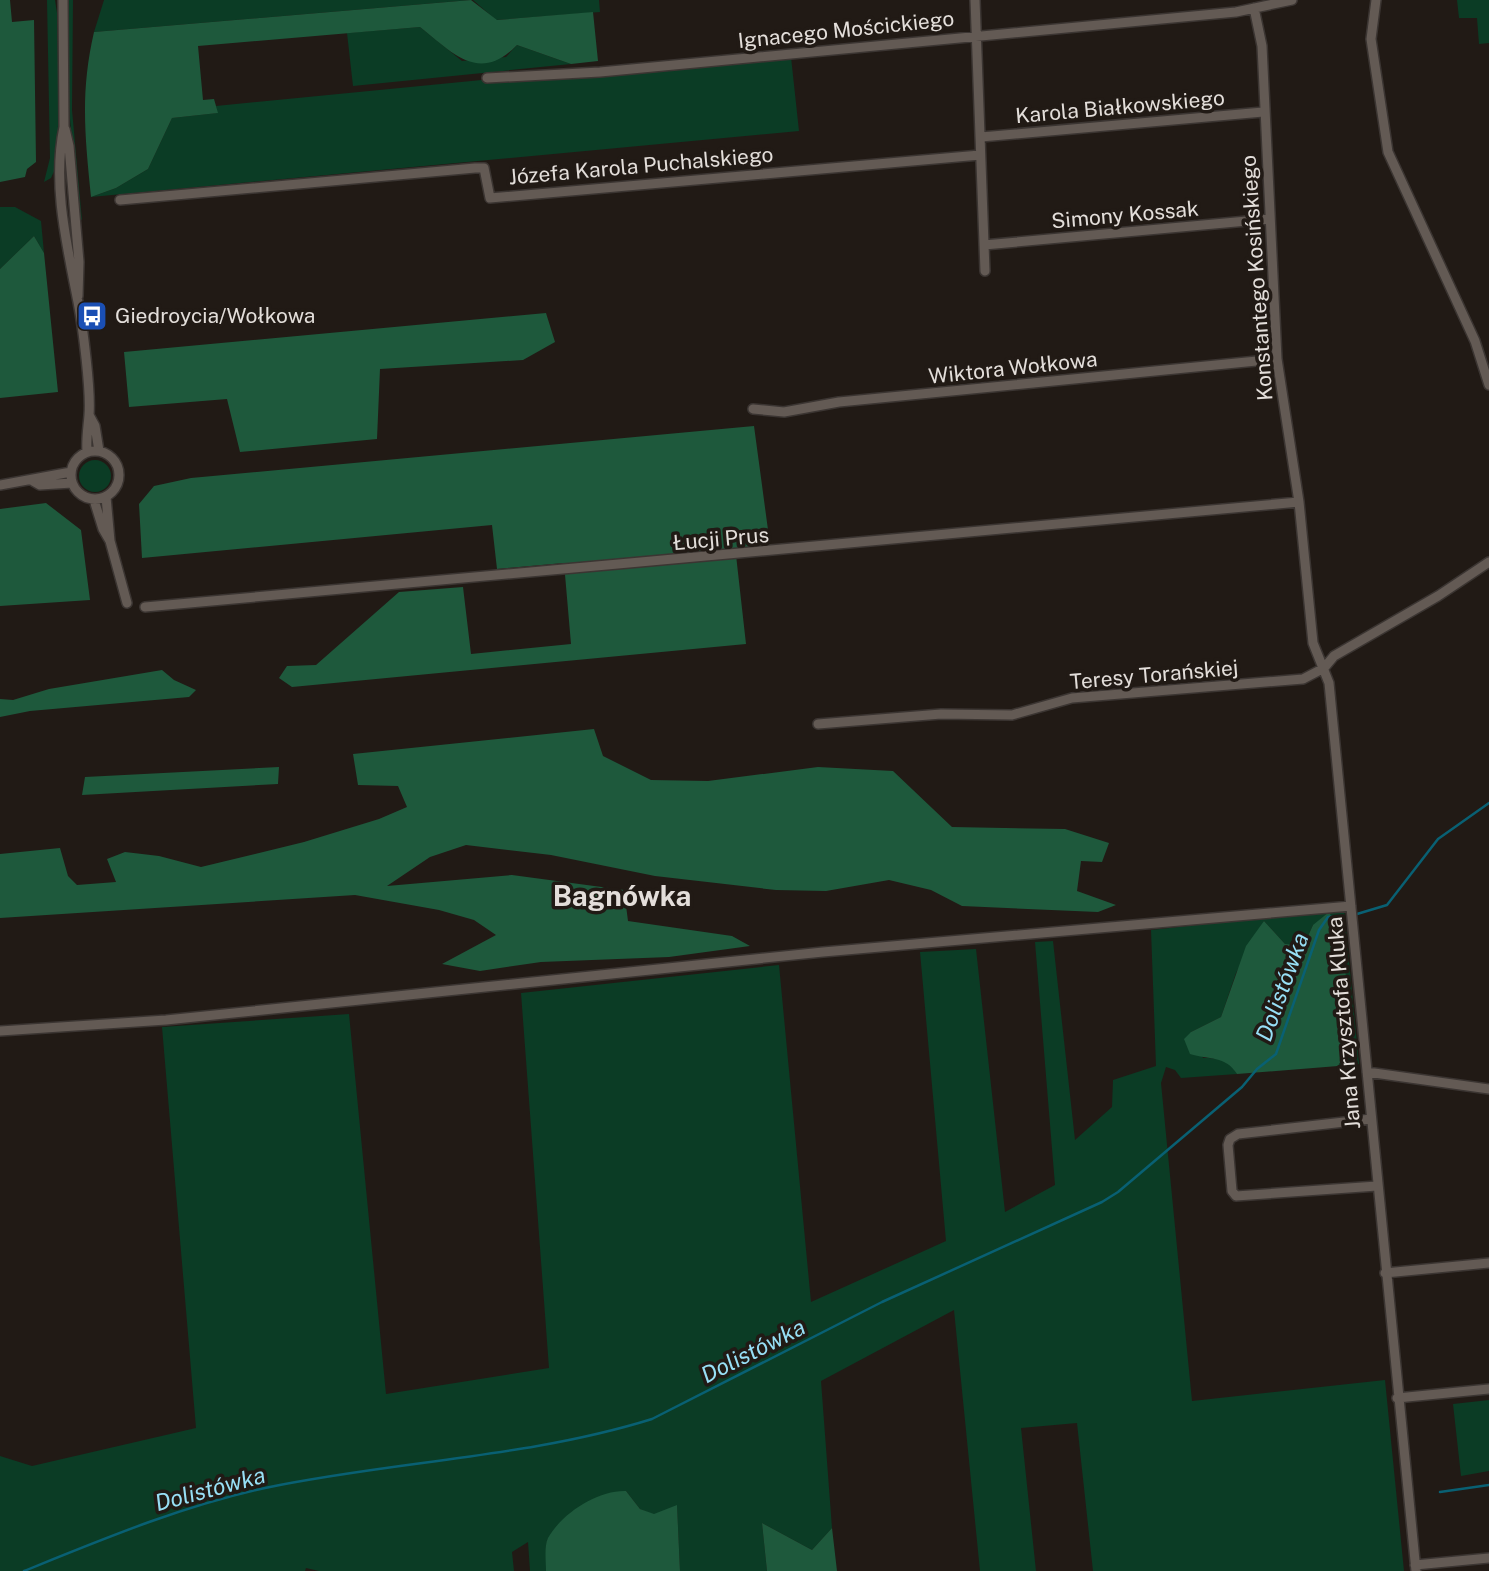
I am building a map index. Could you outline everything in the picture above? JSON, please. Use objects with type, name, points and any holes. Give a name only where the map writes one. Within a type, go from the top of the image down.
[{"type":"street","points":[[975,0],[985,271]]},
{"type":"street","name":"Ignacego Mościckiego","points":[[487,78],[600,72],[977,36],[1254,8],[1292,0]]},
{"type":"street","points":[[1376,0],[1371,39],[1388,152],[1475,341],[1489,384]]},
{"type":"street","points":[[62,2],[64,127],[60,146],[60,184],[70,271],[78,302],[89,415],[86,427],[87,452]]},
{"type":"street","name":"Konstantego Kosińskiego","points":[[1254,8],[1262,46],[1263,112],[1277,359],[1299,502],[1313,643],[1324,668]]},
{"type":"street","name":"Karola Białkowskiego","points":[[981,137],[1263,112]]},
{"type":"street","points":[[64,127],[69,146],[80,278],[78,302]]},
{"type":"street","name":"Józefa Karola Puchalskiego","points":[[120,200],[475,168],[484,168],[489,198],[980,155]]},
{"type":"street","points":[[60,184],[71,183]]},
{"type":"street","points":[[61,194],[72,193]]},
{"type":"street","name":"Simony Kossak","points":[[984,245],[1269,219]]},
{"type":"street","name":"Wiktora Wołkowa","points":[[753,409],[784,412],[839,402],[1277,359]]},
{"type":"street","points":[[89,415],[95,426],[99,451]]},
{"type":"street","points":[[99,451],[111,457],[119,471],[117,486],[106,497],[94,500],[80,495],[72,483],[71,472],[76,460],[87,452],[99,451]]},
{"type":"street","points":[[0,485],[71,472]]},
{"type":"street","points":[[33,481],[40,485],[72,483]]},
{"type":"street","points":[[106,497],[110,541],[127,603]]},
{"type":"street","points":[[94,500],[103,529],[110,541]]},
{"type":"street","name":"Łucji Prus","points":[[145,607],[1299,502]]},
{"type":"street","points":[[1324,668],[1334,656],[1489,562]]},
{"type":"street","name":"Teresy Torańskiej","points":[[818,724],[941,714],[1012,715],[1072,698],[1303,679],[1324,668]]},
{"type":"street","name":"Jana Krzysztofa Kluka","points":[[1324,668],[1329,684],[1415,1568]]},
{"type":"street","points":[[0,1031],[166,1020],[823,952],[1351,906]]},
{"type":"street","points":[[1367,1072],[1489,1089]]},
{"type":"street","points":[[1371,1119],[1238,1133],[1230,1139],[1228,1145],[1232,1191],[1237,1196],[1377,1185]]},
{"type":"street","points":[[1385,1273],[1489,1263]]},
{"type":"street","points":[[1397,1398],[1489,1389]]},
{"type":"street","points":[[1415,1568],[1489,1558]]},
{"type":"green space","points":[[0,0],[10,0],[12,22],[34,20],[36,162],[27,169],[25,177],[0,182]]},
{"type":"green space","points":[[47,0],[55,0],[57,13],[59,111],[56,167],[51,178],[44,182],[50,158]]},
{"type":"green space","points":[[69,0],[73,0],[72,110],[82,220],[79,218],[69,108]]},
{"type":"green space","points":[[104,0],[471,0],[94,32]]},
{"type":"green space","points":[[471,0],[497,20],[593,12],[598,61],[571,64],[517,45],[490,62],[478,63],[455,54],[420,27],[198,46],[203,100],[214,99],[218,113],[172,118],[148,169],[116,188],[91,197],[85,95],[94,32]]},
{"type":"green space","points":[[473,0],[599,0],[600,12],[496,20]]},
{"type":"green space","points":[[1457,0],[1489,0],[1489,43],[1479,44],[1477,18],[1459,18]]},
{"type":"green space","points":[[420,27],[462,61],[506,57],[517,45],[571,64],[353,86],[347,33]]},
{"type":"green space","points":[[791,57],[799,131],[91,197],[116,188],[148,169],[172,118],[217,113],[216,106],[502,78]]},
{"type":"green space","points":[[0,207],[15,207],[41,221],[44,253],[34,236],[0,269]]},
{"type":"green space","points":[[34,236],[44,253],[58,392],[0,398],[0,269]]},
{"type":"green space","points":[[546,313],[555,342],[523,360],[380,369],[377,439],[240,452],[227,399],[129,407],[124,352]]},
{"type":"green space","points":[[754,426],[771,552],[736,555],[746,644],[292,687],[279,678],[287,666],[316,665],[399,592],[463,587],[471,654],[571,644],[564,563],[497,569],[492,525],[142,558],[139,504],[154,486],[191,478]]},
{"type":"green space","points":[[95,460],[106,465],[111,476],[106,487],[95,492],[84,487],[79,476],[84,465]]},
{"type":"green space","points":[[46,503],[81,530],[90,600],[0,606],[0,509]]},
{"type":"green space","points":[[162,670],[174,680],[196,690],[189,697],[30,711],[0,717],[0,699],[13,700],[49,689]]},
{"type":"green space","points":[[594,729],[603,756],[651,780],[708,781],[818,767],[893,771],[952,827],[1065,829],[1109,843],[1102,862],[1081,861],[1077,891],[1116,905],[1098,912],[962,906],[931,890],[889,880],[826,891],[776,890],[655,876],[551,855],[466,845],[430,857],[387,886],[512,875],[624,890],[628,921],[732,936],[750,946],[669,957],[541,962],[480,971],[442,964],[496,935],[474,920],[439,910],[355,895],[0,918],[0,854],[60,848],[68,876],[77,885],[116,882],[107,859],[125,852],[159,856],[201,867],[304,842],[379,819],[407,807],[398,786],[358,785],[353,754]]},
{"type":"green space","points":[[279,767],[278,784],[82,795],[85,777]]},
{"type":"green space","points":[[1344,909],[1359,1064],[1338,1066],[1348,1053],[1351,1031],[1340,933],[1313,925],[1304,945],[1285,944],[1264,921],[1236,973],[1221,1017],[1191,1032],[1203,1058],[1223,1060],[1237,1074],[1181,1078],[1175,1070],[1166,1067],[1161,1083],[1192,1401],[1385,1380],[1404,1571],[1093,1571],[1077,1423],[1021,1428],[1036,1571],[980,1571],[954,1310],[821,1381],[832,1528],[812,1550],[762,1523],[767,1571],[680,1571],[677,1506],[654,1515],[640,1509],[626,1491],[547,1540],[546,1571],[530,1571],[528,1542],[512,1552],[514,1571],[319,1571],[306,1568],[305,1571],[0,1571],[0,1456],[32,1466],[196,1428],[162,1027],[349,1014],[386,1394],[549,1368],[521,993],[779,965],[811,1302],[946,1241],[920,952],[976,949],[1005,1212],[1055,1185],[1035,942],[1053,941],[1075,1140],[1112,1107],[1113,1080],[1156,1066],[1151,930]]},
{"type":"green space","points":[[1329,912],[1340,933],[1351,1014],[1351,1043],[1338,1066],[1237,1074],[1222,1061],[1190,1054],[1184,1039],[1191,1032],[1221,1017],[1246,946],[1264,921],[1285,944],[1304,945],[1313,925]]},
{"type":"green space","points":[[1489,1400],[1489,1471],[1461,1476],[1453,1404]]},
{"type":"green space","points":[[626,1491],[640,1509],[654,1514],[677,1505],[680,1571],[546,1571],[547,1541],[562,1520],[582,1505],[604,1494]]},
{"type":"green space","points":[[762,1523],[812,1550],[832,1528],[837,1571],[767,1571]]},
{"type":"waterway","name":"Dolistówka","points":[[1357,914],[1387,905],[1438,839],[1489,803]]},
{"type":"waterway","name":"Dolistówka","points":[[24,1571],[143,1524],[234,1495],[362,1471],[508,1451],[605,1432],[652,1419],[882,1302],[1102,1202],[1118,1192],[1242,1087],[1257,1069],[1276,1054],[1319,930],[1328,917],[1343,916]]},
{"type":"waterway","points":[[1440,1492],[1489,1485]]},
{"type":"place","name":"Giedroycia/Wołkowa","points":[[92,316]]},
{"type":"district","name":"Bagnówka","points":[[622,896]]}]
